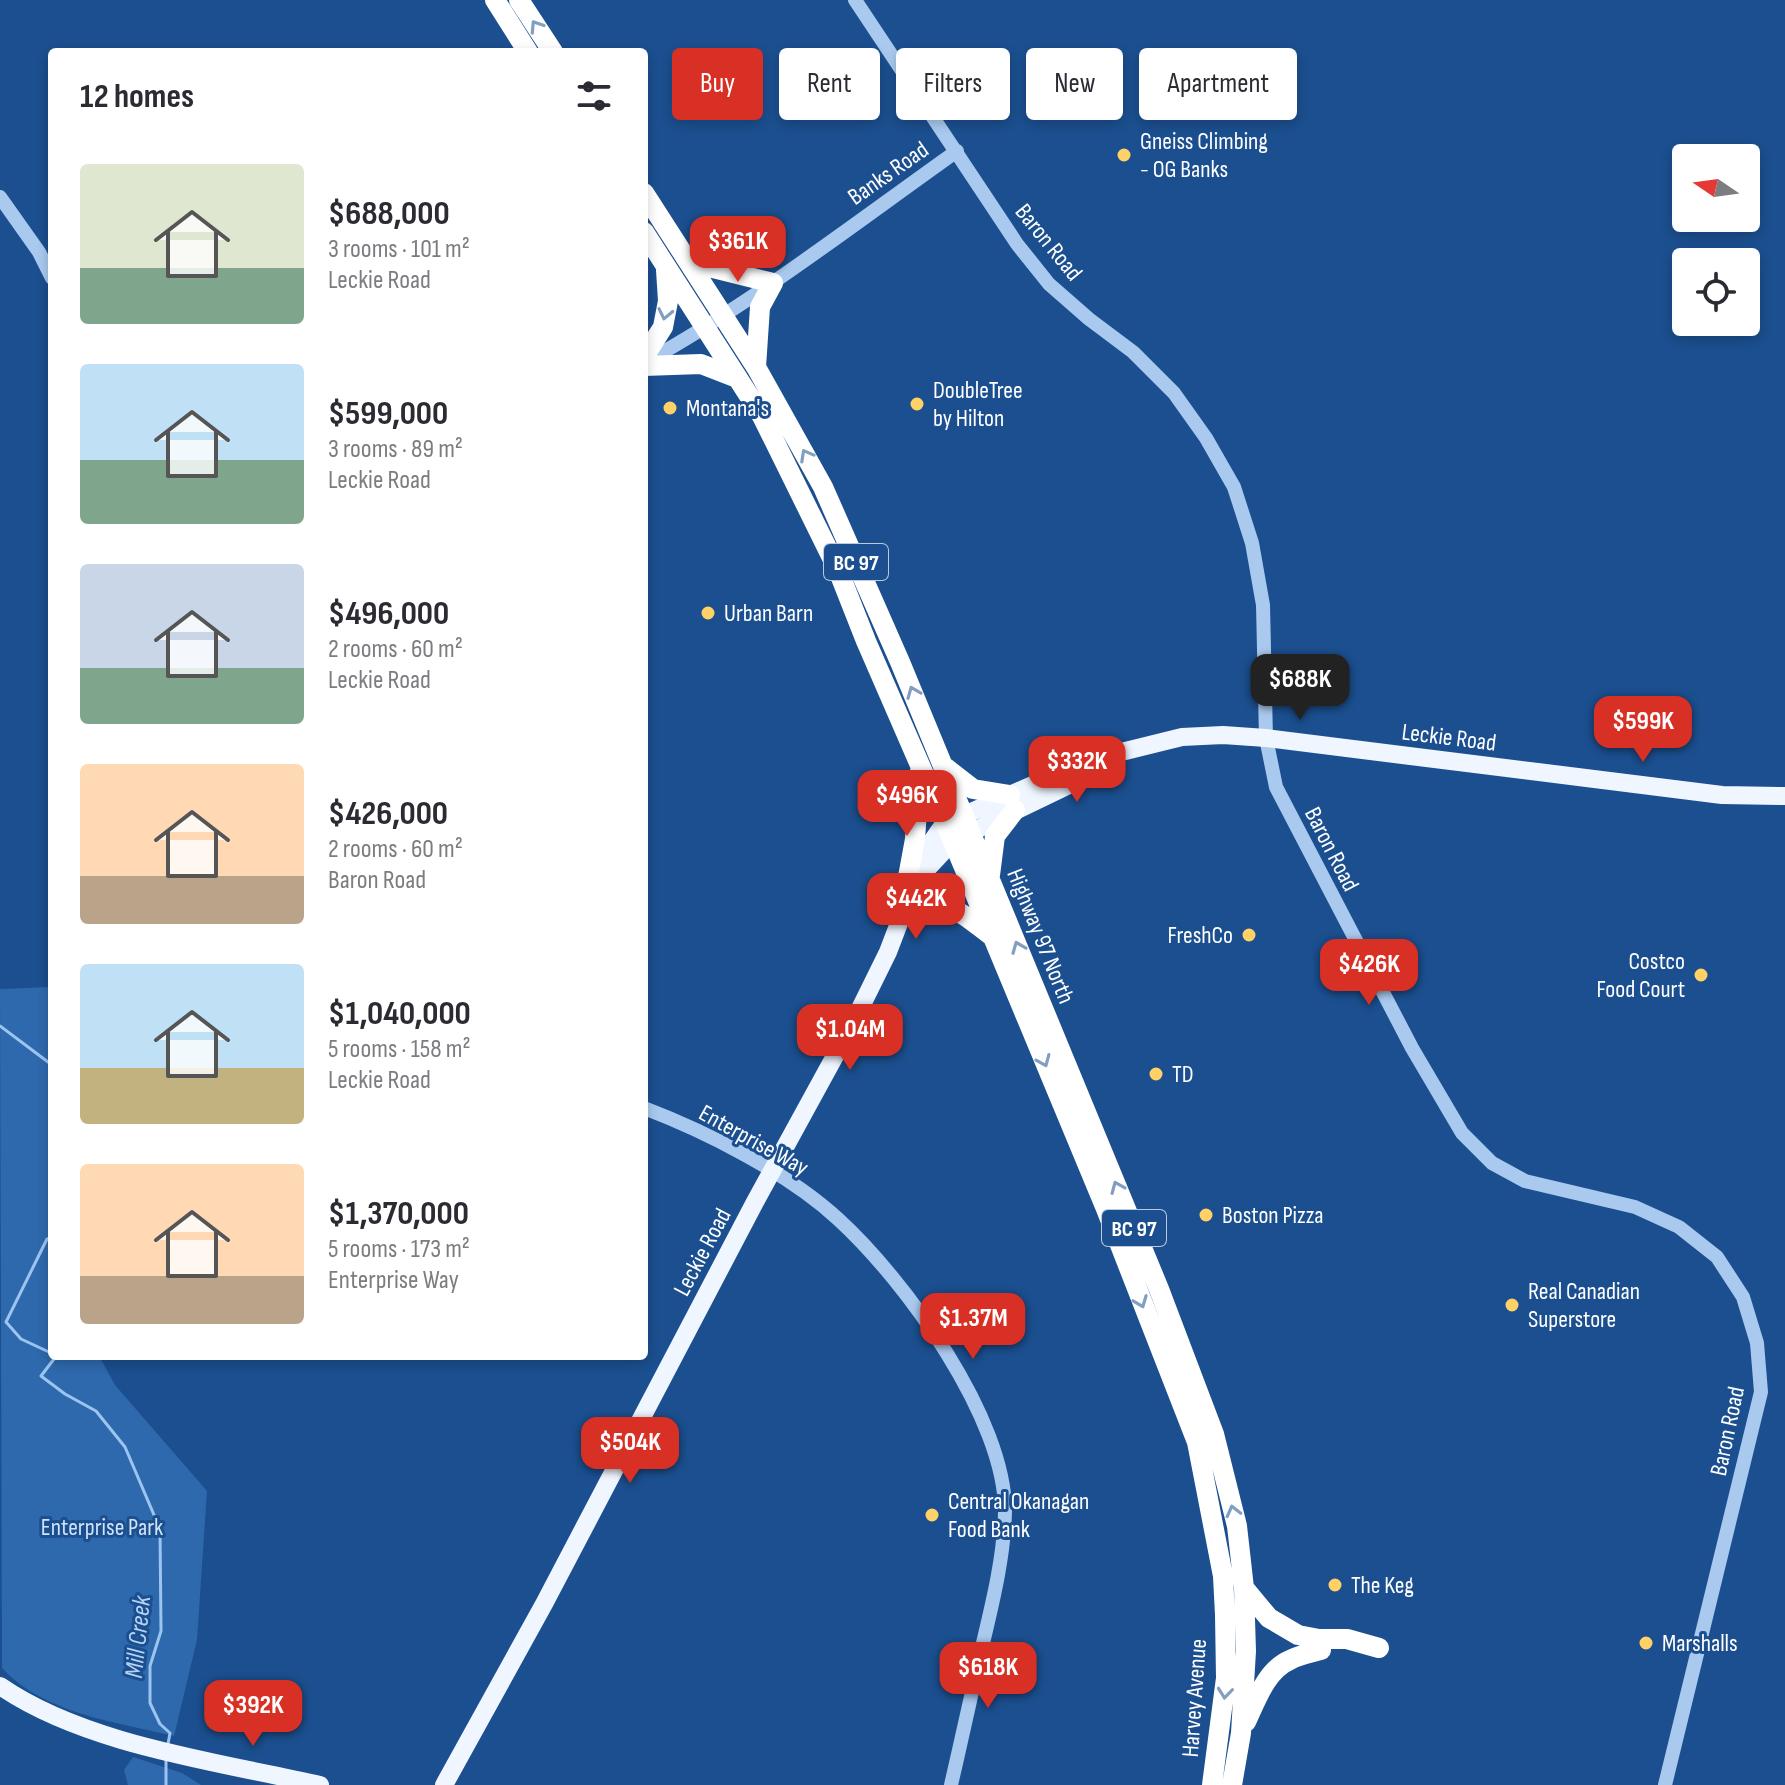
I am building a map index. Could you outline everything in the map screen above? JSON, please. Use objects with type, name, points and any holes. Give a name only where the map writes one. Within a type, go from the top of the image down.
[{"type":"highway","points":[[495,0],[525,48]]},
{"type":"highway","points":[[519,0],[550,48]]},
{"type":"highway","name":"Highway 97 North","points":[[648,199],[756,367],[823,487],[942,764],[957,828],[993,937],[1106,1209],[1197,1442],[1223,1576],[1225,1615]]},
{"type":"highway","name":"Highway 97 North","points":[[648,238],[762,416],[838,570],[921,767],[989,879],[1159,1289],[1214,1434],[1237,1526],[1244,1588],[1246,1651]]},
{"type":"highway","points":[[689,262],[773,283],[760,307],[756,367]]},
{"type":"highway","points":[[648,351],[663,327],[668,301],[666,266]]},
{"type":"highway","points":[[648,365],[701,364],[737,378]]},
{"type":"highway","points":[[942,764],[973,789],[1012,803],[995,836],[989,879]]},
{"type":"highway","points":[[908,877],[915,839],[921,767]]},
{"type":"highway","points":[[903,913],[920,904],[949,906],[993,937]]},
{"type":"highway","points":[[1244,1588],[1269,1618],[1298,1635],[1347,1639],[1379,1648]]},
{"type":"highway","points":[[1225,1615],[1231,1631],[1245,1643],[1246,1651]]},
{"type":"highway","name":"Harvey Avenue","points":[[1212,1785],[1226,1678],[1225,1615]]},
{"type":"highway","points":[[1241,1733],[1263,1687],[1281,1665],[1290,1659],[1321,1650]]},
{"type":"highway","name":"Harvey Avenue","points":[[1232,1785],[1241,1733],[1246,1651]]},
{"type":"main road","name":"Leckie Road","points":[[888,952],[887,936],[908,877],[957,828],[1012,803],[1092,774],[1108,756],[1182,737],[1223,735],[1266,738],[1722,795],[1785,796]]},
{"type":"main road","name":"Leckie Road","points":[[447,1783],[853,1023],[888,952],[909,897],[957,828]]},
{"type":"main road","points":[[0,1686],[103,1735],[320,1785]]},
{"type":"street","name":"Baron Road","points":[[855,0],[1017,244],[1049,284],[1133,352],[1174,393],[1206,438],[1234,487],[1252,543],[1263,605],[1266,738],[1276,787],[1412,1048],[1462,1133],[1492,1163],[1525,1181],[1635,1207],[1679,1227],[1717,1257],[1743,1297],[1757,1343],[1761,1392],[1665,1785]]},
{"type":"street","name":"Banks Road","points":[[648,363],[724,317],[957,151]]},
{"type":"street","points":[[0,197],[48,270]]},
{"type":"street","name":"Enterprise Way","points":[[648,1109],[671,1118],[772,1171],[838,1218],[885,1269],[972,1394],[996,1450],[1005,1510],[997,1583],[951,1785]]},
{"type":"green space","name":"Enterprise Park","points":[[48,987],[48,1360],[101,1360],[115,1385],[207,1491],[197,1640],[174,1736],[60,1706],[19,1684],[2,1668],[0,989]]},
{"type":"green space","points":[[133,1757],[182,1773],[201,1785],[128,1785],[124,1770]]},
{"type":"waterway","name":"Mill Creek","points":[[0,1026],[48,1062]]},
{"type":"waterway","name":"Mill Creek","points":[[48,1239],[6,1322],[21,1339],[48,1352]]},
{"type":"waterway","name":"Mill Creek","points":[[53,1360],[41,1376],[96,1411],[125,1447],[160,1529],[161,1631],[150,1666],[150,1703],[160,1724],[170,1733],[168,1744]]},
{"type":"waterway","name":"Mill Creek","points":[[166,1760],[166,1785]]},
{"type":"place","name":"Gneiss Climbing - OG Banks","points":[[1124,155]]},
{"type":"place","name":"DoubleTree by Hilton","points":[[917,404]]},
{"type":"place","name":"Montana's","points":[[670,408]]},
{"type":"place","name":"Urban Barn","points":[[708,613]]},
{"type":"place","name":"FreshCo","points":[[1249,935]]},
{"type":"place","name":"Costco Food Court","points":[[1701,975]]},
{"type":"place","name":"TD","points":[[1156,1074]]},
{"type":"place","name":"Boston Pizza","points":[[1206,1215]]},
{"type":"place","name":"Real Canadian Superstore","points":[[1512,1305]]},
{"type":"place","name":"Central Okanagan Food Bank","points":[[932,1515]]},
{"type":"place","name":"The Keg","points":[[1335,1585]]},
{"type":"place","name":"Marshalls","points":[[1646,1643]]}]
